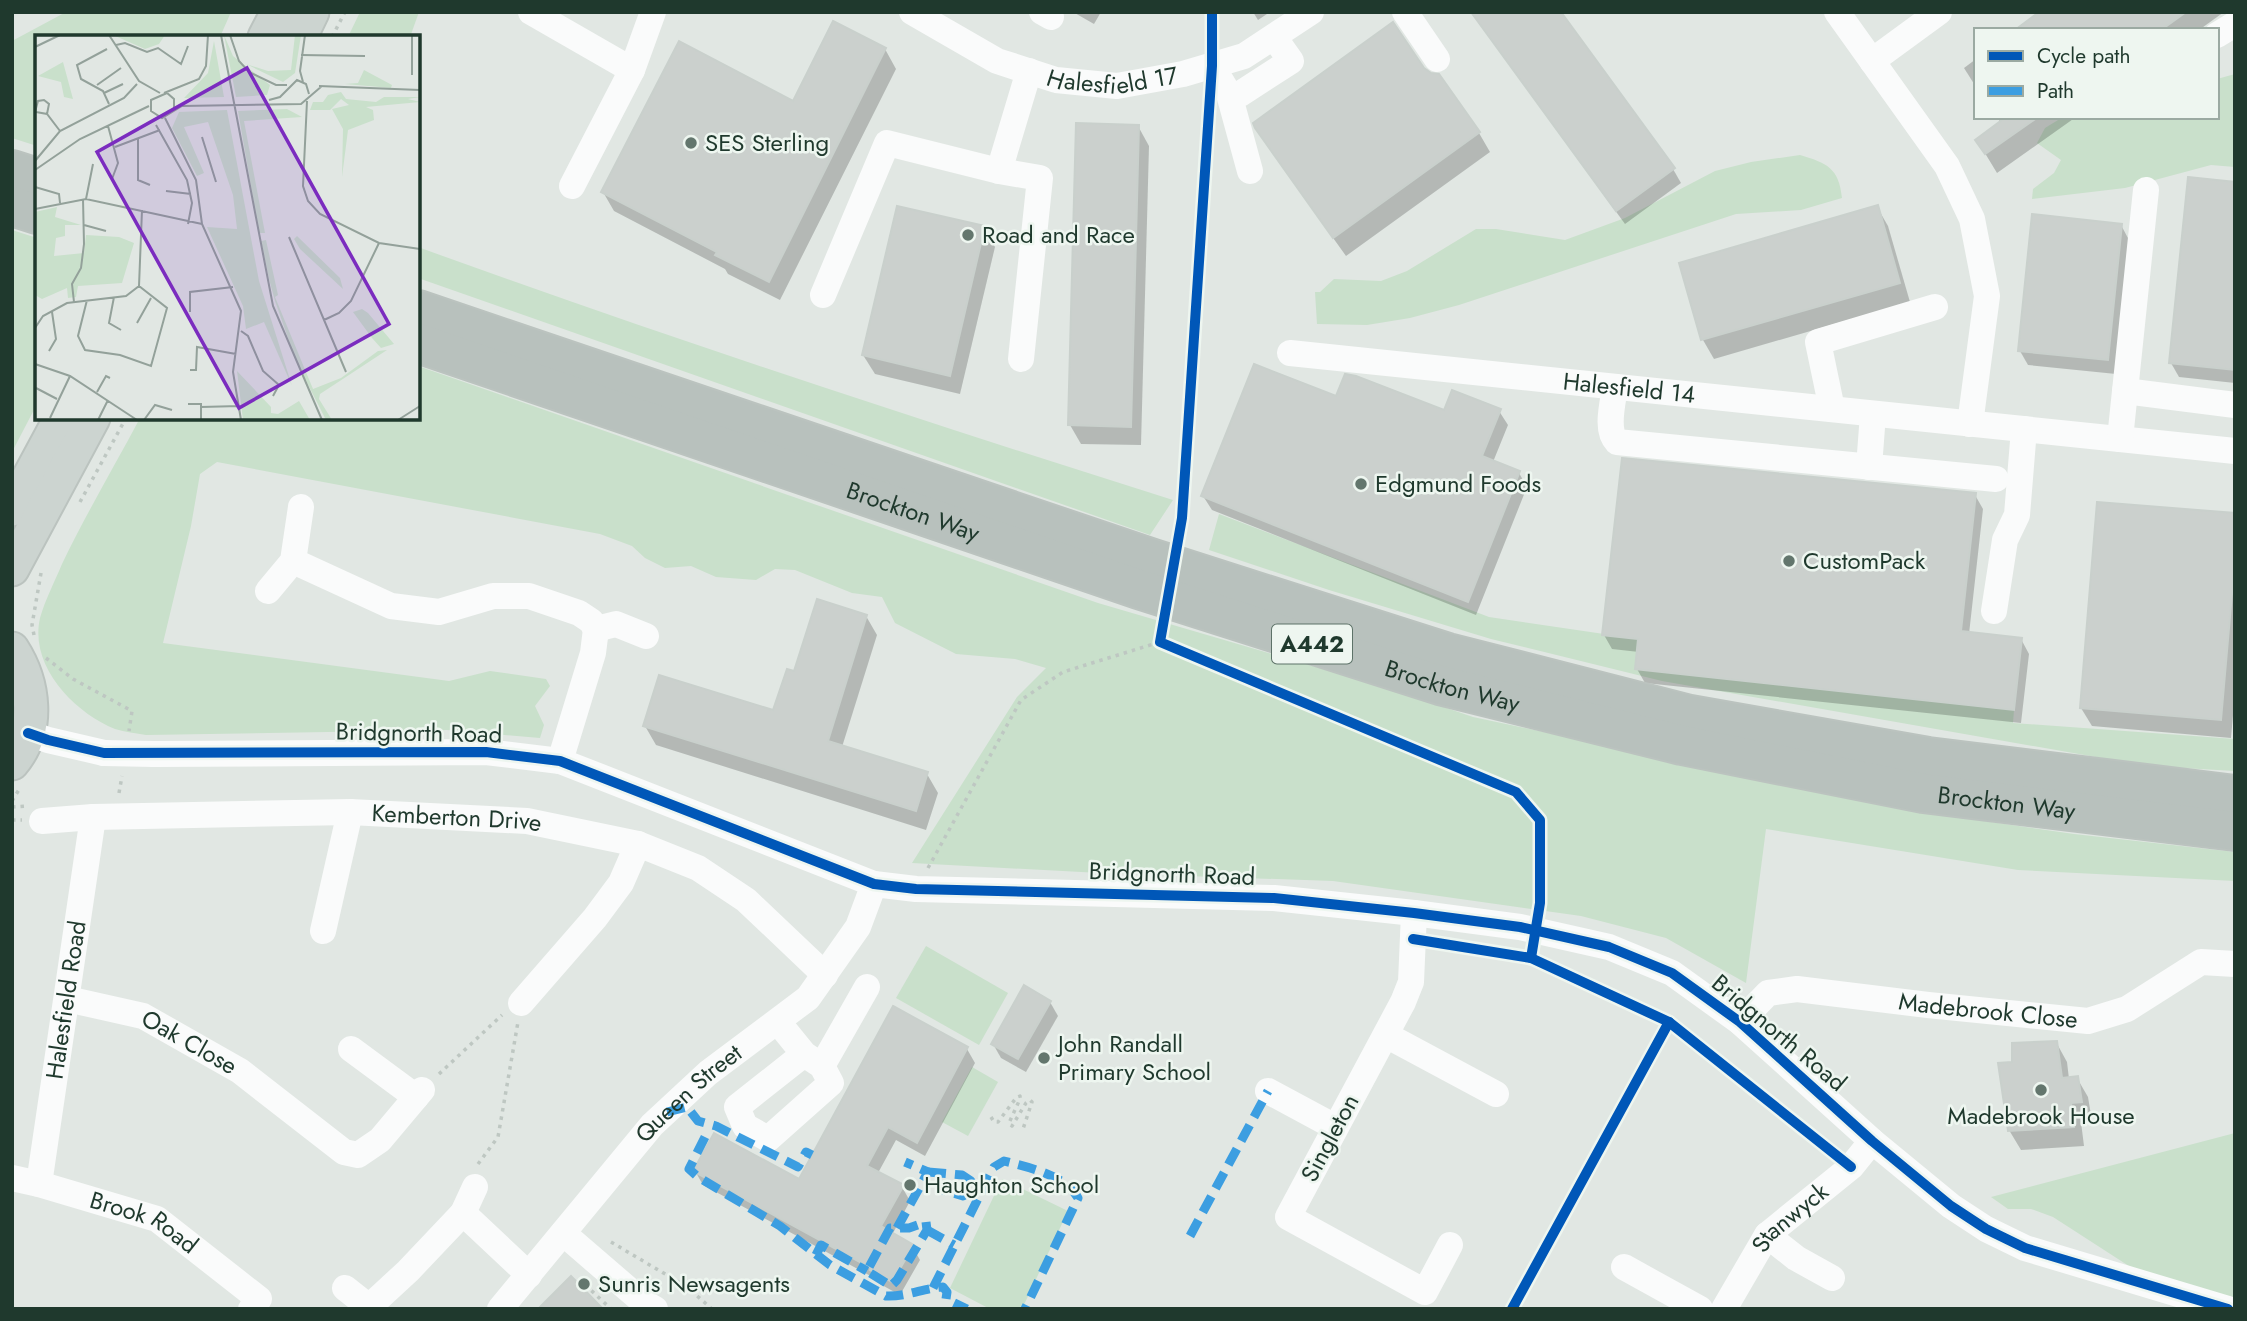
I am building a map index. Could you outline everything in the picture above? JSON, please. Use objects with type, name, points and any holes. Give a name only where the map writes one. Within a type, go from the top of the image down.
[{"type":"highway","points":[[12,170],[35,177]]},
{"type":"highway","points":[[12,206],[35,213]]},
{"type":"highway","name":"Brockton Way","points":[[420,311],[1140,554],[1448,653],[1703,718],[1928,757],[2235,795]]},
{"type":"highway","name":"Brockton Way","points":[[420,344],[1125,585],[1440,685],[1682,745],[1923,793],[2235,831]]},
{"type":"main road","points":[[266,35],[278,12]]},
{"type":"main road","points":[[301,35],[312,12]]},
{"type":"main road","points":[[12,509],[60,420]]},
{"type":"main road","points":[[27,571],[92,420]]},
{"type":"main road","points":[[16,776],[31,715],[27,678],[32,650]]},
{"type":"street","points":[[531,12],[632,70]]},
{"type":"street","points":[[572,186],[632,70],[653,12]]},
{"type":"street","name":"Halesfield 17","points":[[920,14],[997,61],[1056,80],[1117,86],[1183,74],[1244,57],[1311,12]]},
{"type":"street","points":[[1405,12],[1437,59]]},
{"type":"street","points":[[1837,12],[1947,166],[1972,219],[1987,296],[1970,424]]},
{"type":"street","points":[[1872,61],[1939,12]]},
{"type":"street","points":[[2219,34],[2235,24]]},
{"type":"street","points":[[1229,94],[1240,94],[1291,61],[1274,37]]},
{"type":"street","points":[[1212,66],[1229,94],[1250,171]]},
{"type":"street","points":[[999,171],[1029,71]]},
{"type":"street","points":[[823,295],[887,143],[999,171],[1040,178],[1021,359]]},
{"type":"street","points":[[2120,439],[2146,190]]},
{"type":"street","points":[[1832,410],[1818,342],[1935,307]]},
{"type":"street","name":"Halesfield 14","points":[[1290,353],[2235,451]]},
{"type":"street","points":[[1615,387],[1611,428],[1613,438],[1617,442],[1996,479]]},
{"type":"street","points":[[2125,391],[2235,405]]},
{"type":"street","points":[[1869,467],[1873,414]]},
{"type":"street","points":[[1994,611],[2005,540],[2017,515],[2024,429]]},
{"type":"street","points":[[268,591],[293,561],[301,508]]},
{"type":"street","points":[[293,561],[391,606],[439,612],[493,596],[529,596],[579,613],[592,621],[596,629],[593,653],[560,761]]},
{"type":"street","points":[[596,629],[615,624],[646,636]]},
{"type":"street","name":"Bridgnorth Road","points":[[28,733],[104,753],[486,752],[560,761],[874,884],[916,889],[1274,898],[1520,927],[1609,947],[1672,973],[1740,1021],[1871,1141],[1951,1206],[1986,1229],[2025,1248],[2228,1309]]},
{"type":"street","points":[[327,919],[350,812]]},
{"type":"street","name":"Kemberton Drive","points":[[42,821],[93,817],[350,812],[527,821],[638,844],[698,868],[746,900],[825,975]]},
{"type":"street","name":"Halesfield Road","points":[[39,1184],[93,817]]},
{"type":"street","points":[[521,1003],[595,918],[621,883],[638,844]]},
{"type":"street","name":"Queen Street","points":[[500,1309],[652,1125],[708,1073],[808,998],[858,927],[874,884]]},
{"type":"street","name":"Singleton","points":[[1414,913],[1411,982],[1387,1035],[1288,1217],[1425,1292],[1450,1245]]},
{"type":"street","name":"Madebrook Close","points":[[1740,1021],[1768,993],[1797,989],[2088,1021],[2127,1009],[2201,962],[2235,964]]},
{"type":"street","points":[[737,1107],[813,1060],[867,988]]},
{"type":"street","name":"Oak Close","points":[[67,999],[143,1016],[240,1071],[344,1152],[358,1155],[380,1140],[419,1094]]},
{"type":"street","points":[[708,1073],[737,1107],[745,1125],[768,1139],[831,1083],[778,1022]]},
{"type":"street","points":[[1387,1035],[1496,1094]]},
{"type":"street","points":[[351,1049],[386,1076],[419,1094]]},
{"type":"street","points":[[1268,1091],[1335,1128]]},
{"type":"street","name":"Stanwyck","points":[[1724,1309],[1767,1235],[1851,1167],[1871,1141]]},
{"type":"street","name":"Brook Road","points":[[12,1178],[157,1219],[262,1297]]},
{"type":"street","points":[[345,1288],[369,1307],[408,1271],[463,1213],[475,1187]]},
{"type":"street","points":[[463,1213],[529,1275]]},
{"type":"street","points":[[563,1233],[643,1302],[655,1309]]},
{"type":"street","points":[[1767,1235],[1796,1258],[1832,1278]]},
{"type":"street","points":[[1624,1267],[1700,1309]]},
{"type":"path","points":[[333,35],[345,12]]},
{"type":"path","points":[[80,502],[125,420]]},
{"type":"path","points":[[27,571],[32,650]]},
{"type":"path","points":[[916,889],[1021,700],[1063,672],[1161,637],[1173,647]]},
{"type":"path","points":[[12,801],[16,776]]},
{"type":"path","points":[[419,1094],[498,1018],[521,1003]]},
{"type":"path","points":[[475,1187],[471,1174],[498,1137],[521,1003]]},
{"type":"path","points":[[991,1117],[994,1122],[998,1122],[1020,1096],[1009,1122],[1012,1126],[1030,1100],[1032,1102],[1022,1132]]},
{"type":"path","points":[[606,1238],[687,1287],[712,1309]]},
{"type":"path","points":[[572,1273],[611,1309]]},
{"type":"green space","points":[[66,12],[231,12],[221,35],[35,35],[35,145],[12,138],[12,41]]},
{"type":"green space","points":[[360,12],[419,12],[411,35],[349,35]]},
{"type":"green space","points":[[2235,74],[2235,167],[2211,165],[2125,188],[2032,199],[2033,189],[2054,173],[2061,160],[2037,143],[2045,128],[2060,119],[2219,119],[2219,78]]},
{"type":"green space","points":[[1800,155],[1824,164],[1835,173],[1842,198],[1801,210],[1736,214],[1459,305],[1410,318],[1367,325],[1317,324],[1315,292],[1320,292],[1334,279],[1381,281],[1407,271],[1476,229],[1496,229],[1565,240],[1625,218],[1715,171],[1751,162]]},
{"type":"green space","points":[[12,230],[35,237],[35,408],[12,452]]},
{"type":"green space","points":[[420,248],[794,378],[1173,500],[1150,535],[420,279]]},
{"type":"green space","points":[[420,367],[1098,603],[1388,688],[1473,717],[1922,812],[2074,834],[2235,852],[2235,881],[2018,870],[1766,829],[1746,983],[1666,938],[1581,916],[1333,881],[912,863],[1017,697],[1046,668],[1015,659],[956,654],[895,623],[882,597],[852,593],[795,570],[775,569],[756,580],[716,577],[691,566],[665,568],[645,558],[632,546],[600,534],[217,462],[200,474],[191,526],[163,643],[449,681],[490,671],[546,679],[550,686],[535,706],[544,725],[540,738],[447,730],[146,735],[115,729],[84,711],[58,685],[41,653],[38,636],[40,618],[71,545],[139,420],[420,420]]},
{"type":"green space","points":[[1219,514],[1489,617],[1638,639],[1635,669],[2014,710],[2013,723],[2235,739],[2235,771],[2147,766],[1662,681],[1491,639],[1209,550]]},
{"type":"green space","points":[[926,946],[1008,993],[979,1045],[896,998]]},
{"type":"green space","points":[[972,1067],[998,1082],[968,1136],[942,1122]]},
{"type":"green space","points":[[2235,1133],[2235,1301],[2132,1268],[2053,1217],[2031,1209],[2008,1209],[1991,1197]]},
{"type":"green space","points":[[1002,1179],[1068,1211],[1022,1309],[990,1309],[950,1288]]},
{"type":"building","points":[[1471,12],[1561,12],[1675,168],[1616,211]]},
{"type":"building","points":[[2039,12],[2186,12],[2164,28],[2018,28]]},
{"type":"building","points":[[833,21],[886,48],[769,282],[601,192],[679,41],[793,101]]},
{"type":"building","points":[[1393,22],[1424,68],[1439,74],[1480,132],[1333,238],[1253,123]]},
{"type":"building","points":[[2003,119],[2035,119],[1985,154],[1975,140]]},
{"type":"building","points":[[1076,123],[1139,125],[1131,427],[1068,425]]},
{"type":"building","points":[[2188,177],[2235,182],[2235,370],[2169,363]]},
{"type":"building","points":[[1878,205],[1900,283],[1701,340],[1679,263]]},
{"type":"building","points":[[897,206],[985,226],[950,376],[862,355]]},
{"type":"building","points":[[2032,214],[2122,224],[2108,360],[2018,351]]},
{"type":"building","name":"Edgmund Foods","points":[[1254,364],[1336,396],[1345,374],[1444,410],[1452,390],[1501,409],[1482,456],[1520,471],[1468,602],[1201,496]]},
{"type":"building","name":"CustomPack","points":[[1622,458],[1976,493],[1961,631],[2022,638],[2014,710],[1635,669],[1638,639],[1602,635]]},
{"type":"building","points":[[2097,502],[2235,513],[2235,559],[2221,720],[2080,708]]},
{"type":"building","points":[[817,599],[867,615],[828,741],[928,772],[916,811],[643,726],[659,675],[773,710],[787,669],[794,671]]},
{"type":"building","points":[[1024,985],[1051,1001],[1018,1059],[991,1044]]},
{"type":"building","points":[[893,1006],[968,1047],[917,1143],[888,1127],[867,1166],[904,1185],[881,1226],[914,1245],[892,1282],[693,1171],[714,1133],[799,1179]]},
{"type":"building","name":"Madebrook House","points":[[2057,1041],[2062,1078],[2078,1076],[2082,1102],[2071,1103],[2074,1127],[2008,1131],[1998,1063],[2012,1062],[2012,1043]]},
{"type":"building","points":[[571,1276],[603,1309],[538,1309]]},
{"type":"marked path","points":[[1190,1236],[1268,1091]]},
{"type":"marked path","points":[[667,1112],[687,1107],[698,1121],[716,1126],[798,1167],[806,1152],[812,1155]]},
{"type":"marked path","points":[[705,1137],[689,1169],[780,1226],[830,1265],[886,1296],[943,1287],[947,1292],[946,1299],[967,1309]]},
{"type":"marked path","points":[[933,1288],[994,1167],[1004,1161],[1055,1178],[1065,1183],[1078,1198],[1025,1309]]},
{"type":"marked path","points":[[897,1228],[928,1172],[905,1162]]},
{"type":"marked path","points":[[928,1172],[962,1175],[971,1181],[969,1192],[963,1196],[940,1189]]},
{"type":"marked path","points":[[926,1222],[927,1230],[891,1286],[867,1271],[890,1228],[909,1228],[926,1222]]},
{"type":"marked path","points":[[927,1230],[954,1245]]},
{"type":"marked path","points":[[816,1255],[821,1245],[867,1271]]},
{"type":"cycle path","points":[[1212,12],[1212,66],[1182,518],[1160,642],[1516,792],[1540,820],[1540,903],[1531,958]]},
{"type":"cycle path","points":[[28,733],[104,753],[486,752],[560,761],[874,884],[916,889],[1274,898],[1520,927],[1609,947],[1672,973],[1740,1022],[1872,1141],[1951,1206],[1986,1229],[2025,1248],[2228,1309]]},
{"type":"cycle path","points":[[1413,939],[1531,958],[1669,1022],[1851,1167]]},
{"type":"cycle path","points":[[1512,1309],[1669,1022]]},
{"type":"place","name":"SES Sterling","points":[[691,143]]},
{"type":"place","name":"Road and Race","points":[[968,235]]},
{"type":"place","name":"Edgmund Foods","points":[[1361,484]]},
{"type":"place","name":"CustomPack","points":[[1789,561]]},
{"type":"place","name":"John Randall Primary School","points":[[1044,1058]]},
{"type":"place","name":"Madebrook House","points":[[2041,1090]]},
{"type":"place","name":"Haughton School","points":[[910,1185]]},
{"type":"place","name":"Sunris Newsagents","points":[[584,1284]]}]
